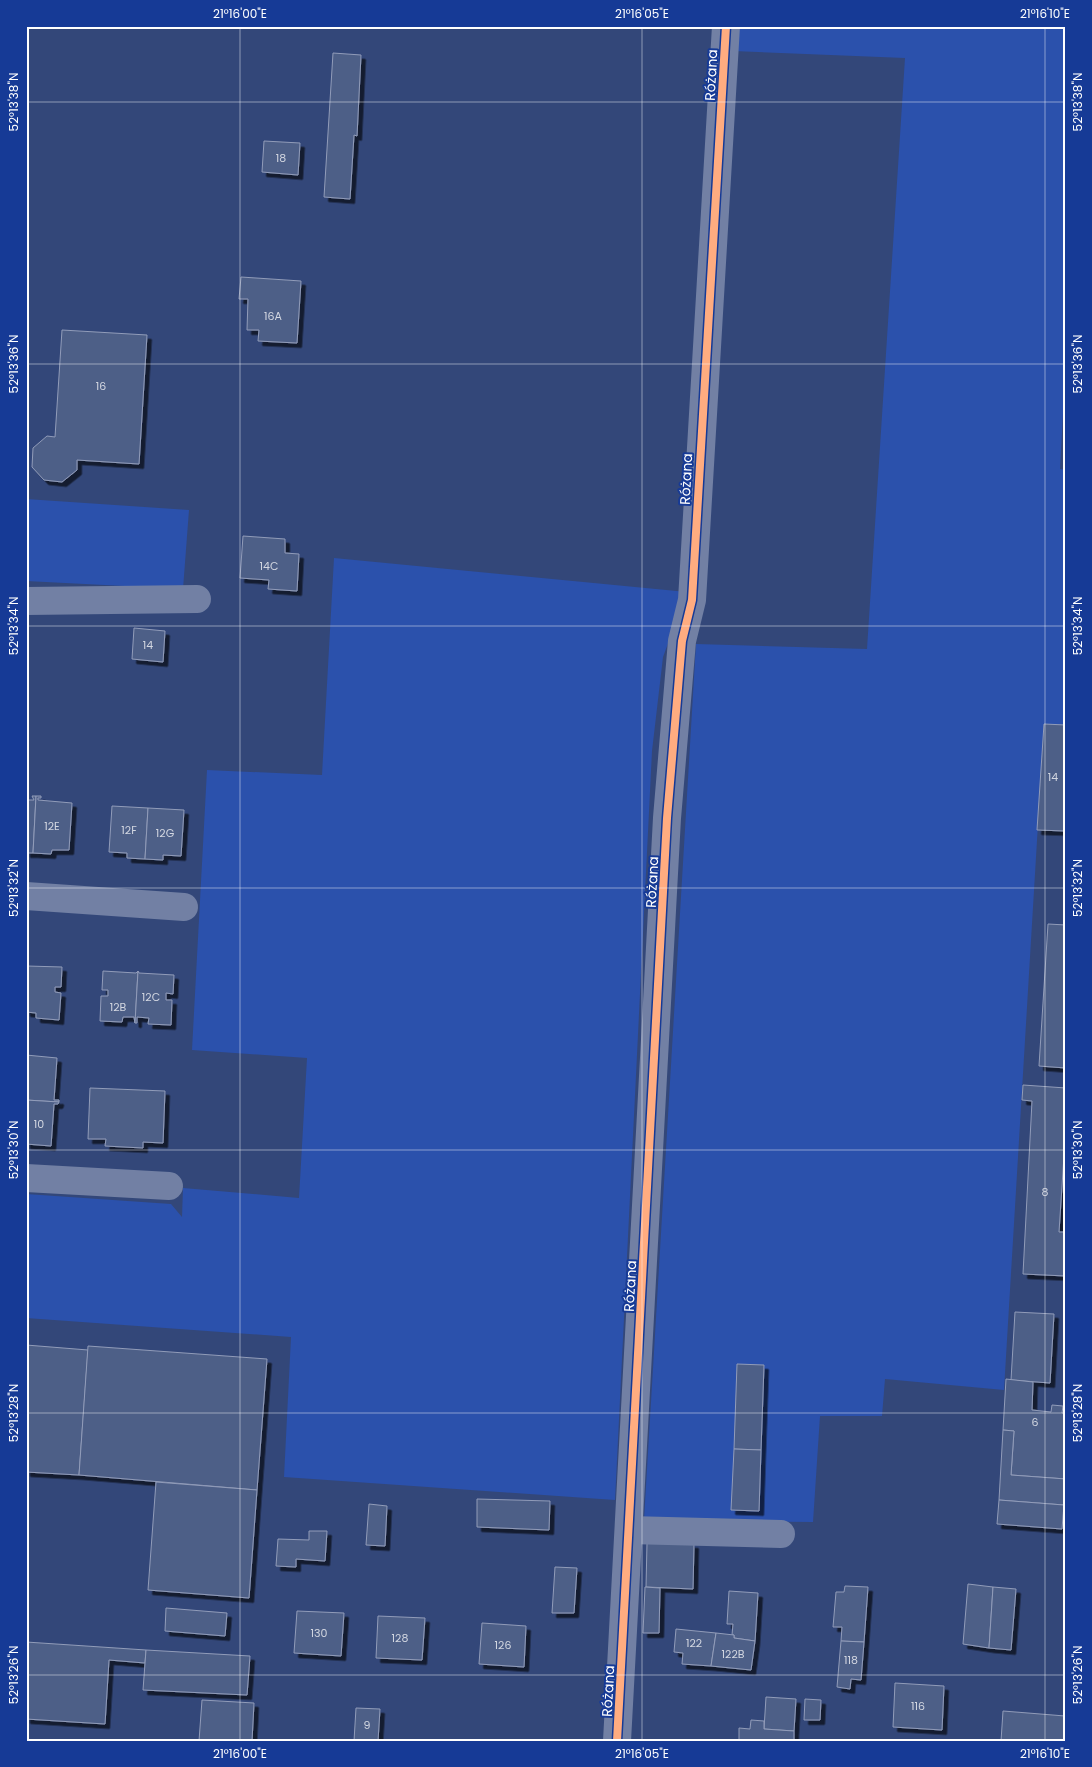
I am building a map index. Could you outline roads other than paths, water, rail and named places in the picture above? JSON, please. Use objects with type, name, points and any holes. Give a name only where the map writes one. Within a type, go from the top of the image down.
[{"type":"street","name":"Różana","points":[[618,1741],[668,818],[682,640],[692,600],[726,26]]},
{"type":"street","points":[[26,601],[197,599]]},
{"type":"street","points":[[26,896],[184,907]]},
{"type":"street","points":[[26,1178],[169,1186]]},
{"type":"street","points":[[629,1530],[781,1534]]}]
